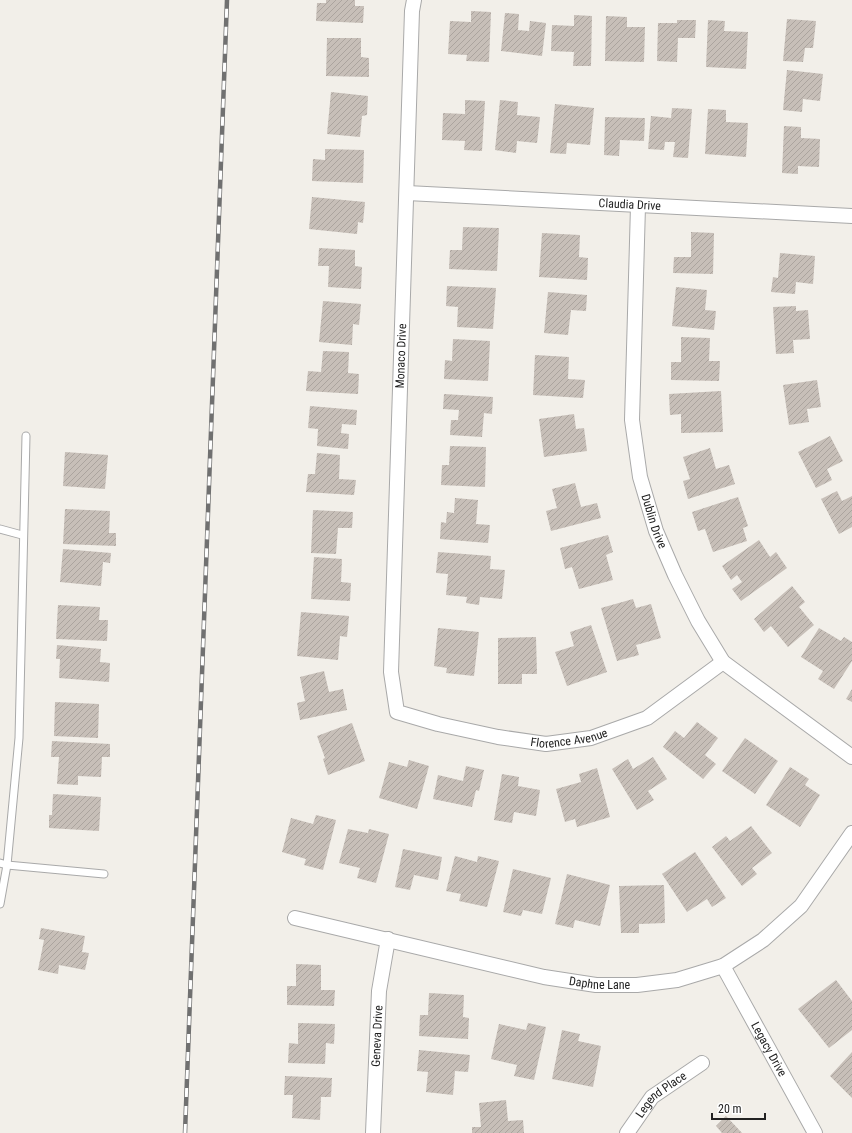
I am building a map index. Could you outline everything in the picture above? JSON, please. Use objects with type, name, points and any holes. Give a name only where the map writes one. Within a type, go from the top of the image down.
[{"type":"street","name":"Monaco Drive","points":[[397,712],[391,672],[412,19],[414,0]]},
{"type":"street","name":"Claudia Drive","points":[[407,193],[852,216]]},
{"type":"street","name":"Dublin Drive","points":[[638,206],[632,420],[640,477],[656,530],[675,575],[698,621],[724,662],[852,757]]},
{"type":"street","name":"Florence Avenue","points":[[397,712],[438,724],[498,737],[546,744],[591,738],[647,718],[724,662]]},
{"type":"street","name":"Daphne Lane","points":[[295,918],[544,977],[596,985],[637,985],[677,980],[723,966],[763,940],[800,906],[852,833]]},
{"type":"street","name":"Geneva Drive","points":[[373,1133],[379,991],[388,939]]},
{"type":"street","name":"Legacy Drive","points":[[723,966],[815,1133]]},
{"type":"street","name":"Legend Place","points":[[627,1133],[652,1097],[702,1063]]},
{"type":"lane","points":[[0,904],[18,738],[22,535],[26,436]]},
{"type":"lane","points":[[0,529],[22,535]]},
{"type":"lane","points":[[4,864],[104,874]]},
{"type":"building","points":[[326,0],[355,0],[355,6],[364,6],[363,23],[316,21],[317,3],[326,3]]},
{"type":"building","points":[[471,11],[491,12],[489,62],[466,61],[467,55],[448,54],[450,21],[471,22]]},
{"type":"building","points":[[505,13],[519,14],[518,30],[529,31],[530,21],[546,23],[542,56],[501,51]]},
{"type":"building","points":[[574,15],[592,16],[591,66],[573,66],[574,52],[551,51],[552,25],[574,26]]},
{"type":"building","points":[[606,16],[627,17],[627,27],[645,27],[644,62],[605,61]]},
{"type":"building","points":[[787,19],[816,21],[813,48],[805,48],[803,62],[783,61]]},
{"type":"building","points":[[677,20],[696,20],[695,38],[678,38],[677,62],[657,61],[658,23],[677,23]]},
{"type":"building","points":[[708,20],[725,21],[724,31],[748,32],[746,69],[706,67]]},
{"type":"building","points":[[327,38],[361,38],[361,57],[369,58],[369,77],[326,76]]},
{"type":"building","points":[[787,70],[823,74],[820,101],[803,99],[802,112],[783,110]]},
{"type":"building","points":[[331,92],[368,96],[367,115],[362,116],[360,137],[327,134]]},
{"type":"building","points":[[465,100],[485,101],[482,151],[464,150],[465,141],[442,140],[443,113],[465,114]]},
{"type":"building","points":[[500,100],[518,102],[517,115],[540,117],[537,143],[517,141],[516,153],[495,150]]},
{"type":"building","points":[[555,104],[594,108],[590,145],[567,143],[566,154],[550,153]]},
{"type":"building","points":[[672,108],[692,109],[688,158],[673,157],[675,142],[665,142],[664,150],[648,149],[651,116],[671,118]]},
{"type":"building","points":[[708,109],[726,110],[726,122],[748,123],[746,157],[705,154]]},
{"type":"building","points":[[605,117],[645,118],[644,141],[620,140],[619,156],[604,155]]},
{"type":"building","points":[[784,126],[801,127],[801,138],[820,139],[819,167],[798,166],[798,174],[782,173]]},
{"type":"building","points":[[325,149],[364,150],[363,183],[312,181],[313,159],[325,160]]},
{"type":"building","points":[[312,197],[365,202],[363,223],[358,222],[357,234],[309,229]]},
{"type":"building","points":[[463,227],[499,228],[497,271],[449,269],[450,250],[462,250]]},
{"type":"building","points":[[691,232],[714,233],[713,274],[673,273],[674,257],[691,257]]},
{"type":"building","points":[[542,233],[580,235],[579,257],[588,258],[587,280],[539,277]]},
{"type":"building","points":[[319,248],[355,250],[355,266],[362,267],[361,289],[328,287],[329,266],[318,266]]},
{"type":"building","points":[[780,253],[815,256],[813,284],[796,282],[795,294],[771,292],[773,277],[778,278]]},
{"type":"building","points":[[447,286],[496,288],[493,329],[457,327],[458,307],[446,306]]},
{"type":"building","points":[[676,287],[707,290],[705,310],[716,311],[714,330],[672,326]]},
{"type":"building","points":[[548,292],[587,295],[586,311],[571,310],[568,335],[544,333]]},
{"type":"building","points":[[323,301],[361,304],[359,325],[353,324],[352,345],[319,342]]},
{"type":"building","points":[[796,306],[796,311],[808,310],[810,339],[793,340],[794,353],[776,354],[773,307]]},
{"type":"building","points":[[681,337],[710,338],[709,361],[720,361],[719,381],[671,380],[671,362],[681,362]]},
{"type":"building","points":[[453,339],[490,341],[488,381],[444,379],[445,360],[452,361]]},
{"type":"building","points":[[323,351],[349,352],[348,373],[359,374],[358,394],[306,391],[308,371],[321,372]]},
{"type":"building","points":[[535,355],[569,357],[568,379],[585,380],[583,398],[533,395]]},
{"type":"building","points":[[817,380],[821,407],[807,409],[809,422],[789,425],[783,385]]},
{"type":"building","points":[[721,391],[723,432],[681,433],[681,414],[670,415],[669,394]]},
{"type":"building","points":[[444,394],[493,397],[492,414],[484,413],[482,437],[450,435],[451,420],[458,420],[459,410],[443,409]]},
{"type":"building","points":[[310,406],[357,410],[356,425],[342,424],[341,433],[349,434],[348,449],[317,446],[318,429],[308,428]]},
{"type":"building","points":[[574,414],[576,429],[584,428],[587,451],[544,457],[539,419]]},
{"type":"building","points":[[830,436],[843,461],[827,469],[832,480],[816,488],[798,452]]},
{"type":"building","points":[[450,446],[486,447],[485,487],[441,485],[442,465],[449,465]]},
{"type":"building","points":[[710,448],[716,469],[729,465],[735,484],[688,499],[683,481],[690,479],[683,457]]},
{"type":"building","points":[[65,452],[108,455],[105,489],[63,486]]},
{"type":"building","points":[[317,453],[340,455],[339,479],[356,480],[354,495],[306,492],[308,474],[315,474]]},
{"type":"building","points":[[575,483],[581,507],[597,503],[601,518],[551,531],[546,511],[557,508],[552,489]]},
{"type":"building","points":[[837,491],[842,501],[852,496],[852,527],[839,534],[821,499]]},
{"type":"building","points":[[738,497],[748,526],[743,528],[747,541],[713,552],[705,529],[698,531],[692,512]]},
{"type":"building","points":[[455,498],[478,500],[476,524],[490,525],[488,543],[440,539],[441,522],[446,523],[447,512],[454,513]]},
{"type":"building","points":[[65,509],[110,511],[109,533],[116,533],[116,546],[63,544]]},
{"type":"building","points":[[313,510],[353,512],[352,528],[338,528],[336,554],[311,553]]},
{"type":"building","points":[[608,535],[613,552],[606,555],[613,580],[579,589],[572,567],[565,569],[560,548]]},
{"type":"building","points":[[759,540],[770,557],[776,552],[787,568],[741,601],[732,589],[742,582],[737,575],[731,580],[722,566]]},
{"type":"building","points":[[63,549],[111,553],[110,563],[103,562],[101,586],[60,582]]},
{"type":"building","points":[[438,552],[491,556],[490,569],[505,570],[502,599],[480,597],[479,605],[466,603],[467,597],[446,595],[448,574],[436,573]]},
{"type":"building","points":[[314,557],[342,559],[341,582],[351,583],[350,601],[311,599]]},
{"type":"building","points":[[792,586],[805,602],[799,607],[814,625],[788,647],[771,626],[764,632],[754,619]]},
{"type":"building","points":[[633,599],[636,608],[651,604],[661,638],[636,645],[639,655],[617,661],[601,608]]},
{"type":"building","points":[[58,605],[100,607],[99,620],[108,620],[107,641],[56,639]]},
{"type":"building","points":[[301,612],[349,616],[347,637],[340,636],[338,660],[297,656]]},
{"type":"building","points":[[591,625],[607,672],[567,686],[555,652],[574,646],[570,632]]},
{"type":"building","points":[[438,628],[479,632],[474,676],[446,673],[447,668],[434,666]]},
{"type":"building","points":[[819,628],[841,641],[844,637],[852,642],[852,661],[834,689],[818,679],[823,671],[801,657]]},
{"type":"building","points":[[536,637],[537,674],[522,674],[522,684],[498,684],[498,638]]},
{"type":"building","points":[[57,645],[101,649],[100,662],[110,663],[109,682],[59,678],[60,659],[56,659]]},
{"type":"building","points":[[324,671],[329,692],[343,689],[347,710],[300,720],[297,703],[305,701],[300,677]]},
{"type":"building","points":[[852,689],[852,702],[846,699]]},
{"type":"building","points":[[55,702],[99,704],[98,738],[54,736]]},
{"type":"building","points":[[697,722],[718,738],[705,755],[716,764],[703,779],[663,747],[675,731],[684,738]]},
{"type":"building","points":[[352,723],[365,761],[328,775],[323,759],[325,758],[317,736]]},
{"type":"building","points":[[745,738],[778,761],[755,794],[722,771]]},
{"type":"building","points":[[52,741],[110,744],[110,757],[102,757],[101,777],[78,776],[78,785],[57,784],[59,757],[51,757]]},
{"type":"building","points":[[653,757],[667,779],[648,791],[654,800],[637,810],[612,769],[628,759],[633,769]]},
{"type":"building","points":[[409,760],[429,766],[417,809],[379,798],[389,762],[407,767]]},
{"type":"building","points":[[466,766],[484,770],[479,791],[476,790],[472,807],[433,799],[438,775],[463,781]]},
{"type":"building","points":[[790,767],[809,779],[805,785],[820,795],[800,827],[766,805]]},
{"type":"building","points":[[597,768],[610,817],[577,827],[575,819],[565,822],[556,789],[581,782],[579,774]]},
{"type":"building","points":[[502,774],[519,777],[518,786],[540,790],[536,816],[514,812],[512,823],[494,820]]},
{"type":"building","points":[[53,794],[101,797],[99,831],[49,828],[49,815],[52,815]]},
{"type":"building","points":[[316,815],[336,820],[323,870],[304,865],[306,859],[282,852],[291,818],[313,824]]},
{"type":"building","points":[[751,826],[772,853],[752,868],[757,874],[742,886],[712,847],[726,836],[730,841]]},
{"type":"building","points":[[348,829],[368,833],[369,829],[389,834],[376,883],[357,878],[360,868],[339,863]]},
{"type":"building","points":[[403,849],[442,857],[438,880],[414,875],[410,890],[395,887]]},
{"type":"building","points":[[695,852],[726,898],[712,907],[707,899],[687,912],[662,874]]},
{"type":"building","points":[[455,856],[477,862],[478,856],[499,861],[487,907],[459,901],[461,894],[446,891]]},
{"type":"building","points":[[513,869],[551,878],[542,914],[523,910],[521,916],[503,912]]},
{"type":"building","points":[[567,874],[610,885],[600,926],[575,920],[573,928],[555,924]]},
{"type":"building","points":[[664,885],[665,923],[639,924],[639,933],[621,933],[619,886]]},
{"type":"building","points":[[41,928],[85,936],[82,952],[89,953],[85,970],[59,965],[58,974],[38,970],[44,940],[39,939]]},
{"type":"building","points":[[296,964],[321,965],[321,990],[335,990],[334,1006],[287,1005],[287,986],[296,986]]},
{"type":"building","points":[[836,980],[852,1001],[852,1030],[829,1048],[798,1009]]},
{"type":"building","points":[[429,993],[464,995],[463,1017],[469,1018],[468,1039],[419,1036],[420,1015],[428,1015]]},
{"type":"building","points":[[298,1023],[335,1024],[334,1044],[326,1043],[325,1064],[288,1063],[289,1043],[298,1044]]},
{"type":"building","points":[[528,1023],[546,1027],[534,1080],[514,1076],[517,1065],[491,1059],[499,1024],[526,1030]]},
{"type":"building","points":[[562,1030],[580,1034],[578,1041],[601,1046],[593,1087],[552,1079]]},
{"type":"building","points":[[419,1050],[470,1055],[468,1072],[455,1071],[453,1095],[426,1092],[428,1072],[417,1071]]},
{"type":"building","points":[[852,1052],[852,1098],[830,1076]]},
{"type":"building","points":[[285,1076],[332,1078],[331,1097],[321,1097],[320,1120],[292,1118],[293,1095],[284,1095]]},
{"type":"building","points":[[506,1100],[508,1121],[523,1120],[524,1133],[472,1133],[472,1127],[481,1127],[479,1103]]},
{"type":"building","points":[[726,1116],[742,1133],[722,1133],[716,1126]]},
{"type":"railway","points":[[185,1133],[227,0]]}]
